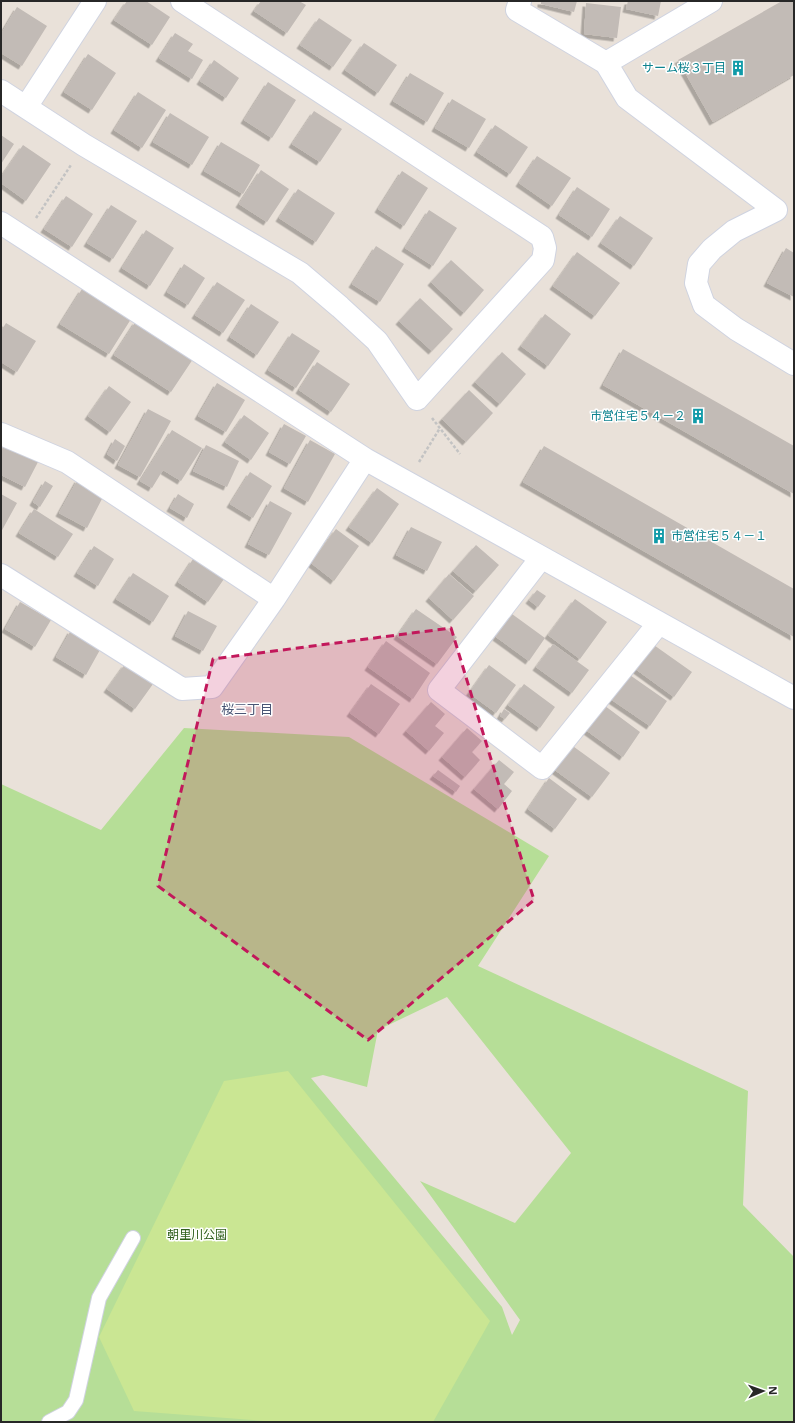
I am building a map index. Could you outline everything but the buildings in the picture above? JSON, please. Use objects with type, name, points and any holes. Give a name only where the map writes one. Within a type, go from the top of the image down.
[{"type":"street","points":[[26,107],[94,1]]},
{"type":"street","points":[[1,91],[84,145],[300,273],[377,341],[417,399],[543,260],[545,248],[542,237],[182,1]]},
{"type":"street","points":[[520,1],[517,10],[606,63],[627,98],[776,210],[734,231],[712,249],[699,264],[696,283],[704,305],[736,329],[794,364]]},
{"type":"street","points":[[606,63],[711,1]]},
{"type":"street","points":[[1,223],[364,459],[794,698]]},
{"type":"street","points":[[1,434],[67,462],[274,599]]},
{"type":"street","points":[[1,574],[182,689],[212,687],[274,599],[364,459]]},
{"type":"street","points":[[541,558],[439,690],[542,768],[659,623]]},
{"type":"lane","points":[[49,1422],[68,1412],[76,1400],[99,1298],[133,1238]]},
{"type":"path","points":[[22,237],[84,145]]},
{"type":"path","points":[[417,399],[460,454]]},
{"type":"path","points":[[406,482],[440,428]]},
{"type":"highlighted area","points":[[451,628],[534,900],[368,1040],[158,886],[213,659]]},
{"type":"green space","name":"朝里川公園","points":[[184,728],[349,737],[549,856],[478,966],[748,1091],[743,1205],[794,1257],[794,1422],[1,1422],[1,784],[101,830]],"holes":[[[447,997],[571,1153],[515,1223],[420,1181],[520,1320],[512,1335],[502,1307],[311,1078],[323,1075],[367,1087],[378,1030]]]},
{"type":"green space","name":"朝里川公園","points":[[288,1071],[490,1321],[433,1422],[278,1422],[134,1411],[99,1337],[224,1081]]},
{"type":"place","name":"サーム桜３丁目","points":[[738,68]]},
{"type":"place","name":"市営住宅５４－２","points":[[698,416]]},
{"type":"place","name":"市営住宅５４－１","points":[[659,536]]},
{"type":"district","name":"桜三丁目","points":[[247,709]]}]
